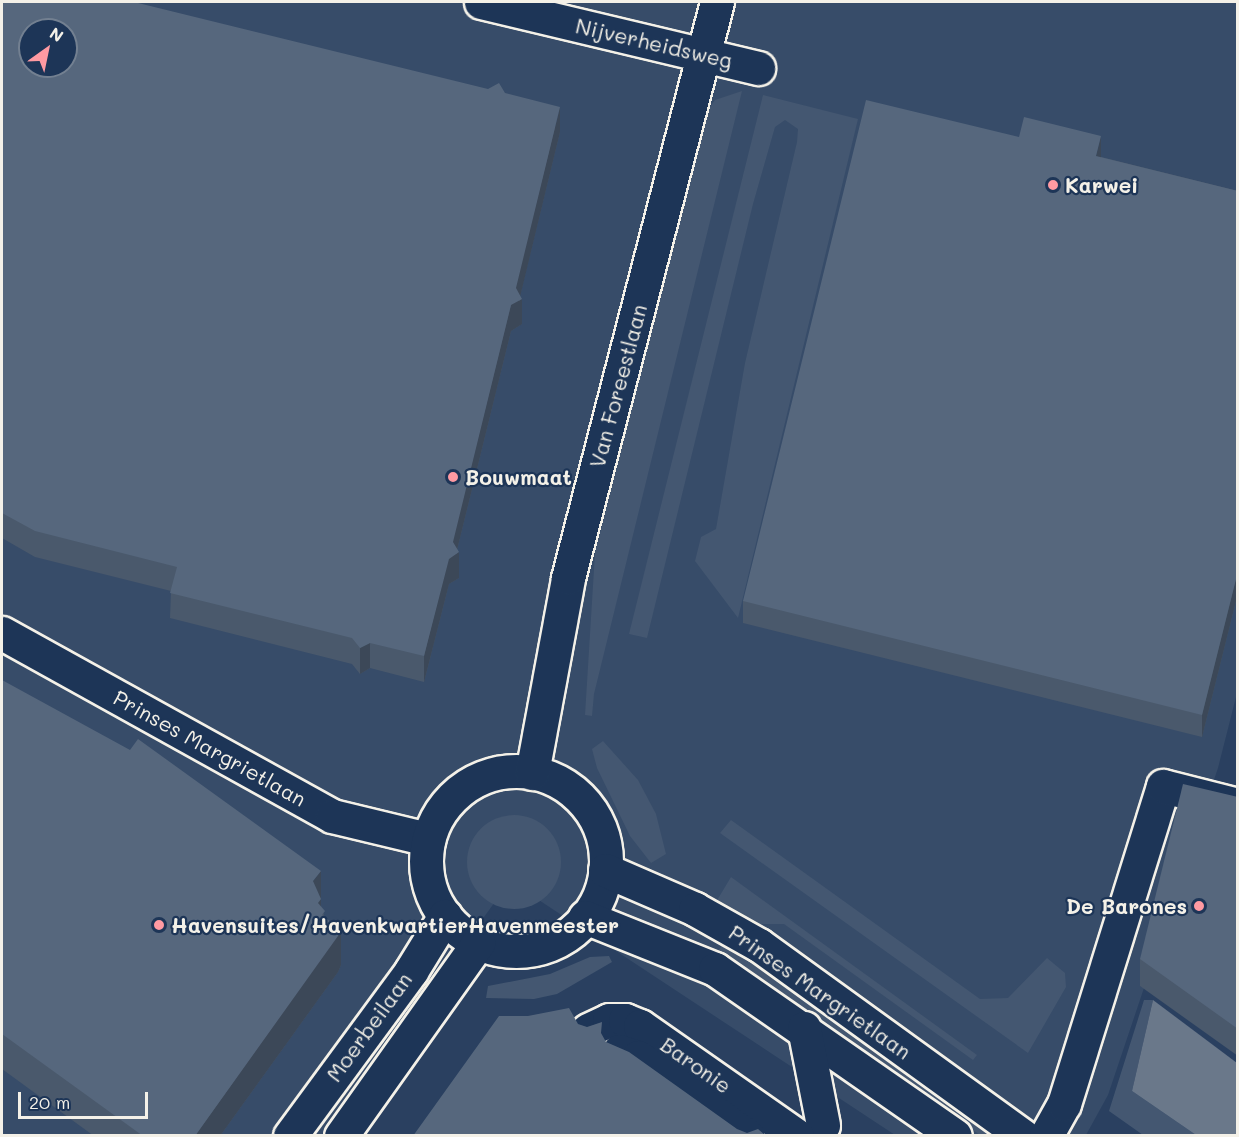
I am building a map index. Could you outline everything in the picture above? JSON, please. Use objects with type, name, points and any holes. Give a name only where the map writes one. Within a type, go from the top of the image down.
[{"type":"street","name":"Nijverheidsweg","points":[[481,2],[758,68]]},
{"type":"street","name":"Van Foreestlaan","points":[[532,773],[567,578],[717,2]]},
{"type":"street","name":"Prinses Margrietlaan","points":[[2,633],[332,816],[428,839]]},
{"type":"street","points":[[499,773],[532,773],[569,789],[587,808],[602,837],[605,870],[599,896],[585,917],[570,933],[542,947],[510,950],[478,943],[445,916],[430,887],[428,839],[443,808],[467,785],[499,773]]},
{"type":"street","points":[[1046,1136],[1064,1104],[1163,786],[1238,805]]},
{"type":"street","name":"Prinses Margrietlaan","points":[[605,870],[695,909],[759,945],[1023,1136]]},
{"type":"street","name":"Moerbeilaan","points":[[291,1136],[411,971],[445,916]]},
{"type":"street","name":"Prinses Margrietlaan","points":[[585,917],[715,969],[804,1028],[955,1136]]},
{"type":"street","name":"Moerbeilaan","points":[[341,1136],[478,943]]},
{"type":"street","name":"Baronie","points":[[588,1030],[609,1020],[625,1020],[640,1026],[810,1130]]},
{"type":"street","points":[[804,1028],[810,1130]]},
{"type":"street","name":"Baronie","points":[[619,1052],[638,1057],[748,1136]]},
{"type":"shaded area","points":[[2,2],[1237,2],[1237,693],[1218,768],[1108,1095],[1086,1135],[895,1135],[510,881],[327,1135],[2,1136]]},
{"type":"shaded area","points":[[742,91],[594,694],[592,716],[585,715],[595,553],[708,110],[715,100]]},
{"type":"shaded area","points":[[763,95],[858,119],[738,618],[695,561],[701,537],[716,529],[745,363],[797,142],[798,129],[785,120],[775,127],[753,204],[647,638],[629,634]]},
{"type":"shaded area","points":[[603,741],[638,780],[656,814],[666,854],[651,863],[630,836],[597,768],[592,749]]},
{"type":"shaded area","points":[[514,815],[532,818],[547,829],[558,844],[561,862],[558,880],[547,895],[532,906],[514,909],[496,906],[481,895],[470,880],[467,862],[470,844],[481,829],[496,818]]},
{"type":"shaded area","points":[[731,820],[980,999],[1008,998],[1047,958],[1065,973],[1066,987],[1028,1053],[720,833]]},
{"type":"shaded area","points":[[731,877],[977,1055],[973,1060],[784,924],[750,924],[716,902]]},
{"type":"shaded area","points":[[727,937],[1003,1135],[980,1135],[764,980],[717,953]]},
{"type":"shaded area","points":[[609,956],[612,962],[557,994],[534,999],[486,998],[488,986],[550,974],[590,957]]},
{"type":"shaded area","points":[[1144,1000],[1153,1000],[1132,1091],[1196,1135],[1143,1135],[1109,1111]]},
{"type":"shaded area","points":[[1153,1000],[1237,1063],[1237,1135],[1196,1135],[1132,1091]]},
{"type":"building","points":[[2,2],[134,2],[488,89],[499,83],[505,93],[560,107],[516,288],[522,299],[511,305],[453,542],[459,552],[449,559],[424,656],[370,643],[360,648],[352,638],[170,593],[177,567],[35,531],[2,513]]},
{"type":"building","points":[[866,100],[1019,137],[1024,117],[1101,136],[1096,156],[1238,191],[1238,571],[1202,715],[743,601]]},
{"type":"building","name":"Havensuites/HavenkwartierHavenmeester","points":[[2,680],[130,750],[138,739],[321,871],[313,881],[321,899],[318,903],[325,911],[322,915],[341,930],[195,1136],[143,1136],[2,1034]]},
{"type":"building","name":"De Barones","points":[[1183,784],[1238,797],[1238,1029],[1140,959]]},
{"type":"building","points":[[569,1008],[578,1024],[587,1027],[602,1022],[601,1033],[606,1042],[629,1052],[737,1129],[747,1133],[758,1129],[766,1136],[413,1136],[499,1016],[528,1016]]},
{"type":"place","name":"Karwei","points":[[1053,185]]},
{"type":"place","name":"Bouwmaat","points":[[453,477]]},
{"type":"place","name":"De Barones","points":[[1199,906]]},
{"type":"place","name":"Havensuites/HavenkwartierHavenmeester","points":[[159,925]]}]
